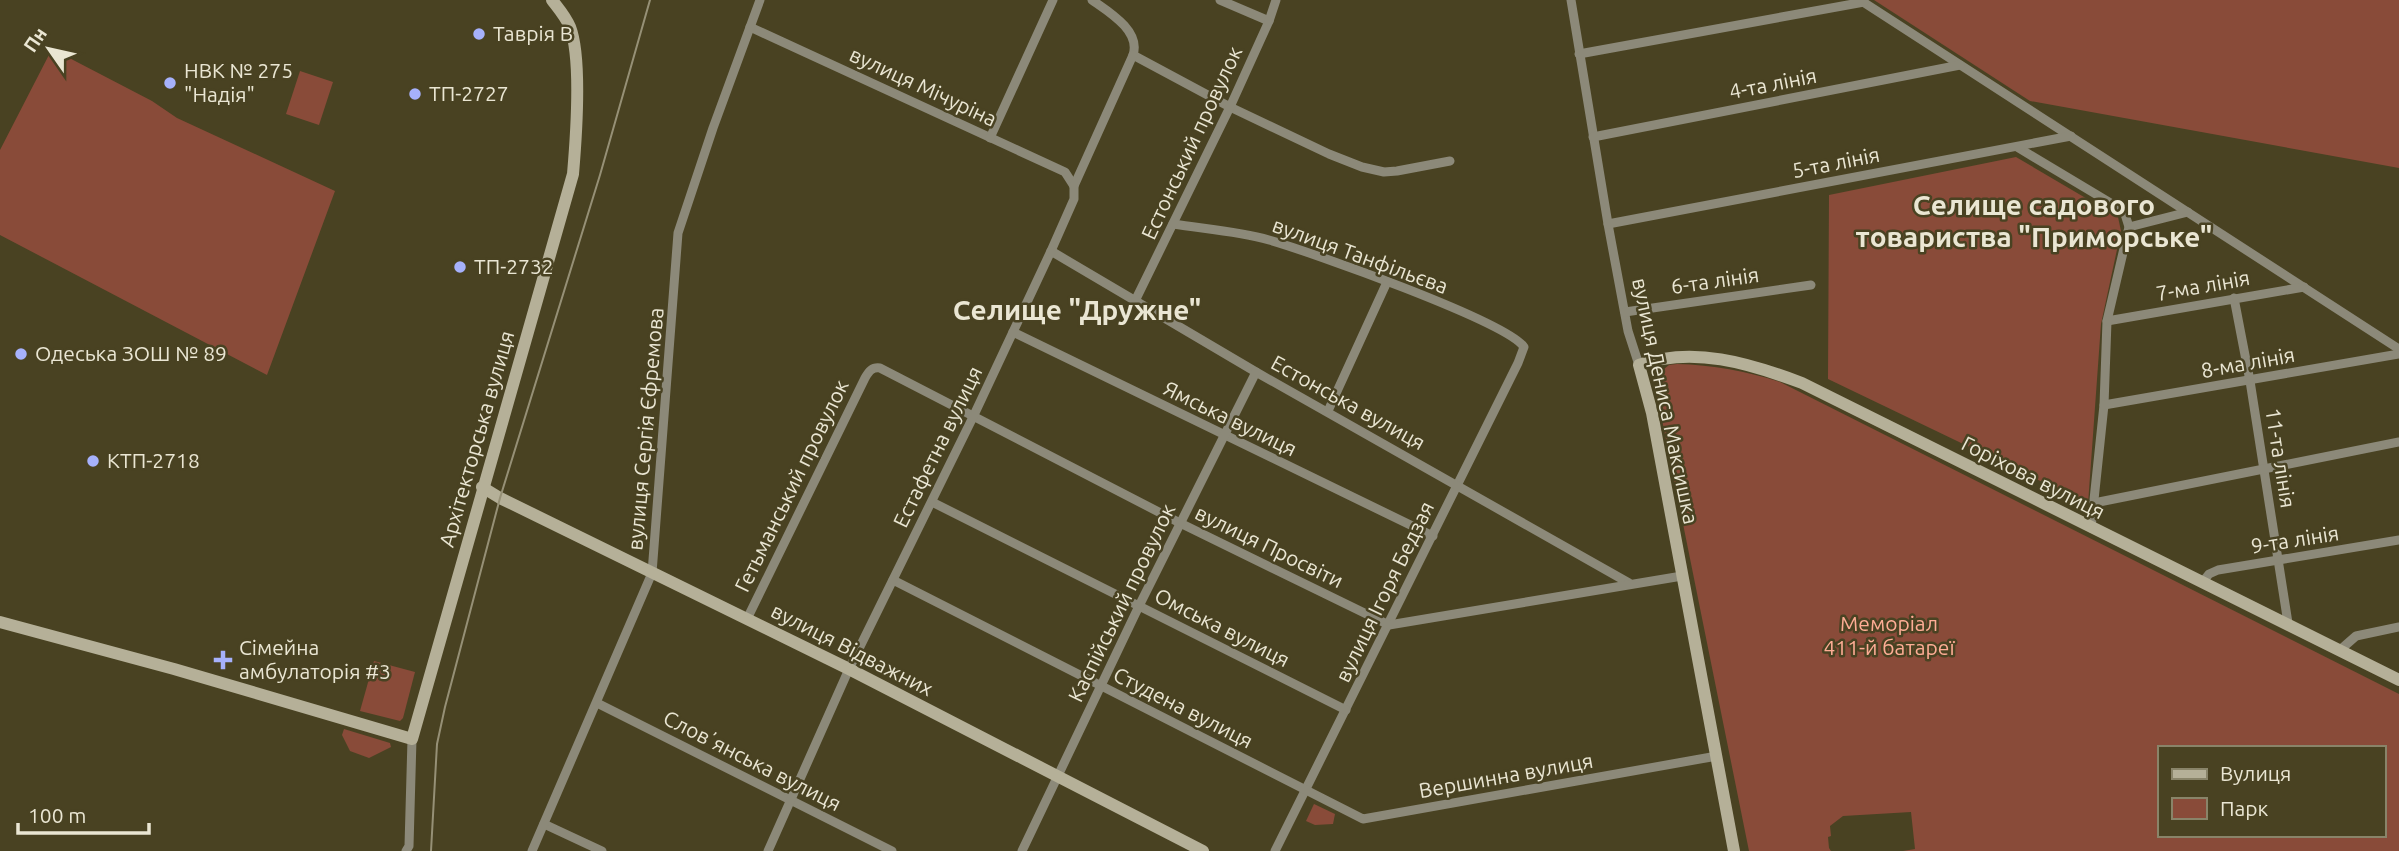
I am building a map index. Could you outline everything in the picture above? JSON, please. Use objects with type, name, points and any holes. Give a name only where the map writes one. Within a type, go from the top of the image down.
[{"type":"street","name":"Архітекторська вулиця","points":[[412,739],[482,487],[569,193],[575,150],[574,46],[567,20],[552,0]]},
{"type":"street","name":"вулиця Сергія Єфремова","points":[[532,851],[652,573],[678,233],[760,0]]},
{"type":"street","points":[[990,138],[1053,0]]},
{"type":"street","points":[[1092,0],[1130,32],[1135,47],[1133,55],[1230,107],[1329,154],[1374,171],[1397,171],[1450,161]]},
{"type":"street","points":[[1220,0],[1269,21]]},
{"type":"street","name":"Естонський провулок","points":[[1136,299],[1230,107],[1276,0]]},
{"type":"street","name":"вулиця Дениса Максишка","points":[[1571,0],[1608,224],[1625,312],[1652,413],[1734,851]]},
{"type":"street","points":[[1579,54],[1862,1],[2399,349]]},
{"type":"street","name":"вулиця Мічуріна","points":[[751,26],[1065,172],[1074,186]]},
{"type":"street","name":"Естафетна вулиця","points":[[768,851],[849,669],[1051,251],[1074,199],[1074,186],[1133,55]]},
{"type":"street","name":"4-та лінія","points":[[1592,137],[1960,65]]},
{"type":"street","name":"5-та лінія","points":[[1608,224],[2071,136]]},
{"type":"street","points":[[2017,146],[2124,211],[2129,227],[2107,321],[2104,405],[2091,528]]},
{"type":"street","points":[[2129,227],[2188,212]]},
{"type":"street","name":"вулиця Танфільєва","points":[[1173,224],[1267,239],[1387,282],[1468,315],[1514,338],[1524,347]]},
{"type":"street","name":"Естонська вулиця","points":[[1051,251],[1256,372],[1629,584]]},
{"type":"street","points":[[1328,411],[1387,282]]},
{"type":"street","name":"6-та лінія","points":[[1625,312],[1811,285]]},
{"type":"street","name":"7-ма лінія","points":[[2107,321],[2304,287]]},
{"type":"street","name":"11-та лінія","points":[[2234,298],[2250,381],[2288,623]]},
{"type":"street","name":"Ямська вулиця","points":[[1013,332],[1433,536]]},
{"type":"street","name":"вулиця Ігоря Бедзая","points":[[1275,851],[1433,536],[1524,347]]},
{"type":"street","name":"8-ма лінія","points":[[2104,405],[2399,354]]},
{"type":"street","name":"Горіхова вулиця","points":[[1639,365],[1663,357],[1710,357],[1771,371],[1802,383],[2399,680]]},
{"type":"street","name":"вулиця Просвіти","points":[[870,370],[880,368],[1180,523],[1389,625]]},
{"type":"street","name":"Гетьманський провулок","points":[[747,619],[870,370]]},
{"type":"street","name":"Каспійський провулок","points":[[1022,851],[1139,606],[1256,372]]},
{"type":"street","points":[[2094,503],[2399,442]]},
{"type":"street","name":"вулиця Відважних","points":[[482,487],[849,669],[1203,851]]},
{"type":"street","name":"Омська вулиця","points":[[932,502],[1346,710]]},
{"type":"street","name":"9-та лінія","points":[[2202,583],[2214,571],[2399,540]]},
{"type":"street","points":[[1389,625],[1682,576]]},
{"type":"street","name":"Студена вулиця","points":[[893,580],[1306,791]]},
{"type":"street","points":[[0,622],[174,669],[412,739],[409,846],[406,851]]},
{"type":"street","points":[[2340,650],[2356,636],[2399,627]]},
{"type":"street","name":"Словʼянська вулиця","points":[[597,703],[892,851]]},
{"type":"street","name":"Вершинна вулиця","points":[[1306,791],[1369,819],[1717,756]]},
{"type":"street","points":[[544,824],[602,851]]},
{"type":"green space","points":[[1874,0],[2399,0],[2399,168],[2030,101]]},
{"type":"green space","points":[[52,49],[152,101],[177,118],[335,191],[267,375],[0,235],[0,150]]},
{"type":"green space","points":[[300,71],[333,82],[319,125],[286,114]]},
{"type":"green space","points":[[2016,157],[2118,217],[2121,231],[2101,324],[2088,504],[1828,379],[1829,195]]},
{"type":"green space","name":"Меморіал 411-й батареї","points":[[1677,364],[1716,367],[1780,382],[2399,694],[2399,851],[1903,851],[1915,849],[1911,812],[1843,816],[1830,826],[1831,836],[1828,837],[1831,851],[1749,851],[1656,390],[1659,373],[1669,365]]},
{"type":"green space","points":[[374,661],[415,672],[400,721],[360,711]]},
{"type":"green space","points":[[344,729],[390,743],[391,747],[369,758],[350,751],[342,735]]},
{"type":"green space","points":[[1314,804],[1335,814],[1333,824],[1315,825],[1306,821]]},
{"type":"tram line","points":[[431,851],[437,744],[445,707],[500,498],[600,175],[650,0]]},
{"type":"place","name":"Таврія В","points":[[479,34]]},
{"type":"place","name":"НВК № 275 \"Надія\"","points":[[170,83]]},
{"type":"place","name":"ТП-2727","points":[[415,94]]},
{"type":"place","name":"ТП-2732","points":[[460,267]]},
{"type":"place","name":"Одеська ЗОШ № 89","points":[[21,354]]},
{"type":"place","name":"КТП-2718","points":[[93,461]]},
{"type":"place","name":"Сімейна амбулаторія #3","points":[[223,660]]},
{"type":"district","name":"Селище садового товариства \"Приморське\"","points":[[2034,221]]},
{"type":"district","name":"Селище \"Дружне\"","points":[[1077,310]]}]
